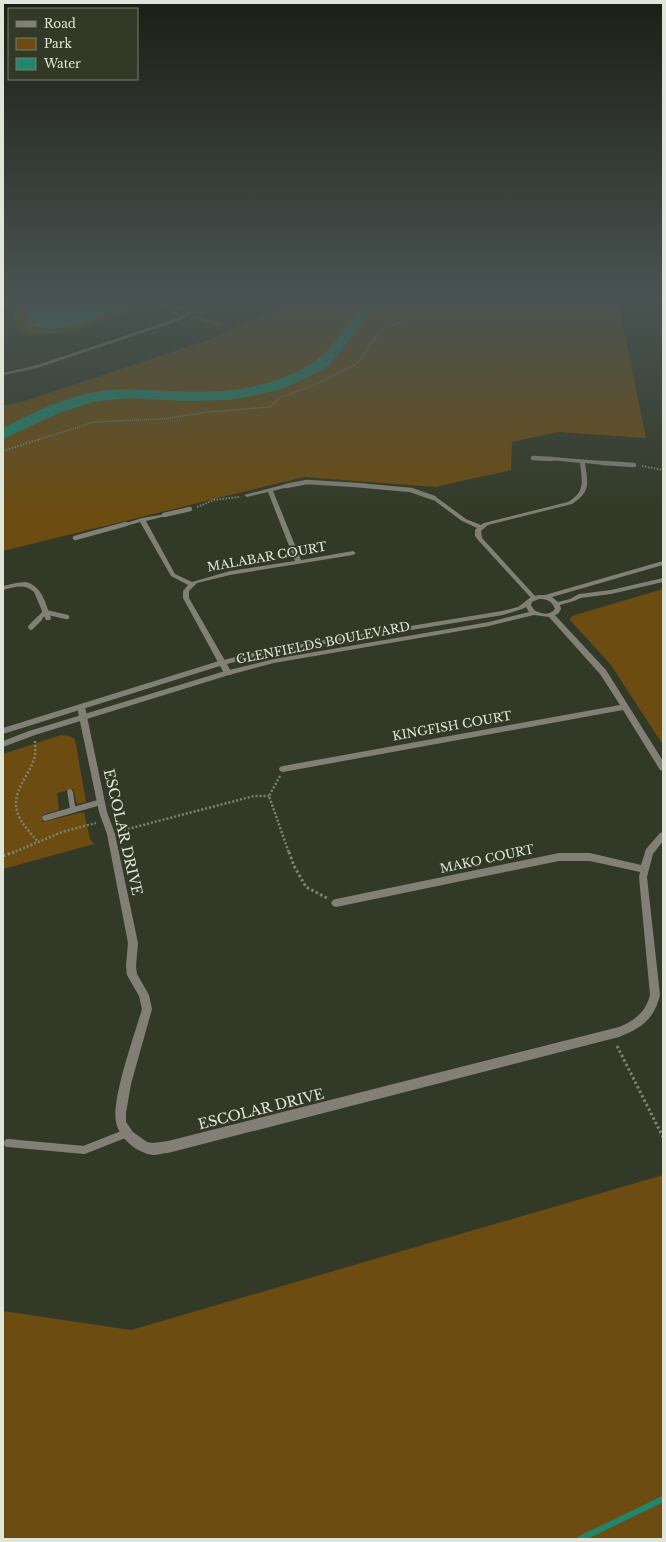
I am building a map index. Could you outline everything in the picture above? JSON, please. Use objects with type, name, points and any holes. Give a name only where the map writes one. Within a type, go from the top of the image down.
[{"type":"street","points":[[552,459],[604,463]]},
{"type":"street","points":[[532,600],[480,539],[478,533],[480,527],[486,524],[570,503],[579,498],[582,495],[584,487],[582,461]]},
{"type":"street","points":[[247,495],[286,486]]},
{"type":"street","points":[[270,490],[298,562]]},
{"type":"street","points":[[434,498],[464,520],[480,527]]},
{"type":"street","points":[[126,524],[164,515]]},
{"type":"street","points":[[142,520],[173,575],[191,584],[186,591],[186,598],[228,673]]},
{"type":"street","name":"MALABAR COURT","points":[[191,584],[230,572],[353,553]]},
{"type":"street","points":[[532,600],[663,563]]},
{"type":"street","points":[[546,597],[558,604],[572,600],[579,596],[612,592],[663,580]]},
{"type":"street","points":[[3,588],[26,584],[35,587],[46,615]]},
{"type":"street","points":[[532,600],[529,608],[535,613],[545,616],[557,612],[558,604]]},
{"type":"street","name":"GLENFIELDS BOULEVARD","points":[[3,731],[222,663],[270,651],[503,613],[520,608],[532,600]]},
{"type":"street","name":"GLENFIELDS BOULEVARD","points":[[3,744],[83,717],[228,673],[274,661],[489,624],[535,613]]},
{"type":"street","points":[[551,615],[597,666],[663,768]]},
{"type":"street","name":"ESCOLAR DRIVE","points":[[81,707],[101,802],[111,834],[133,943],[131,966],[132,975],[144,995],[147,1009],[121,1104],[121,1122],[127,1133],[139,1144],[153,1149],[168,1147],[619,1032],[640,1023],[651,1009],[655,995],[643,887],[644,869],[649,852],[663,835]]},
{"type":"street","name":"KINGFISH COURT","points":[[283,769],[624,707]]},
{"type":"street","name":"MAKO COURT","points":[[336,903],[564,856],[590,857],[644,869]]},
{"type":"lane","points":[[533,458],[552,459]]},
{"type":"lane","points":[[604,463],[634,465]]},
{"type":"lane","points":[[286,486],[308,482],[356,485],[411,490],[434,498]]},
{"type":"lane","points":[[164,515],[190,509]]},
{"type":"lane","points":[[75,538],[126,524]]},
{"type":"lane","points":[[31,627],[46,615],[67,617]]},
{"type":"lane","points":[[70,792],[73,810]]},
{"type":"lane","points":[[45,818],[101,802]]},
{"type":"lane","points":[[8,1143],[84,1150],[127,1133]]},
{"type":"path","points":[[3,451],[94,422],[162,419],[209,412],[270,407],[279,398],[317,384],[339,373]]},
{"type":"path","points":[[634,465],[663,470]]},
{"type":"path","points":[[190,509],[209,502],[247,495]]},
{"type":"path","points":[[32,733],[36,744],[34,757],[29,772],[20,785],[16,797],[17,811],[38,842]]},
{"type":"path","points":[[283,769],[269,796],[294,866],[306,887],[336,903]]},
{"type":"path","points":[[111,834],[254,796],[269,796]]},
{"type":"path","points":[[3,856],[62,832],[106,820]]},
{"type":"path","points":[[617,1046],[663,1137]]},
{"type":"green space","points":[[109,373],[633,373],[646,438],[558,432],[512,442],[511,470],[435,487],[304,477],[3,551],[3,406],[28,400]]},
{"type":"green space","points":[[663,589],[663,745],[611,665],[570,620],[571,617],[575,615]]},
{"type":"green space","points":[[61,735],[69,736],[75,739],[86,802],[77,804],[73,789],[57,793],[59,810],[42,815],[42,822],[84,812],[90,839],[94,844],[3,869],[3,754]]},
{"type":"green space","points":[[663,1175],[663,1539],[3,1539],[3,1311],[131,1330]]},
{"type":"waterway","points":[[3,434],[28,421],[66,405],[93,397],[127,394],[186,396],[228,395],[260,390],[305,373]]},
{"type":"waterway","points":[[580,1539],[663,1499]]}]
